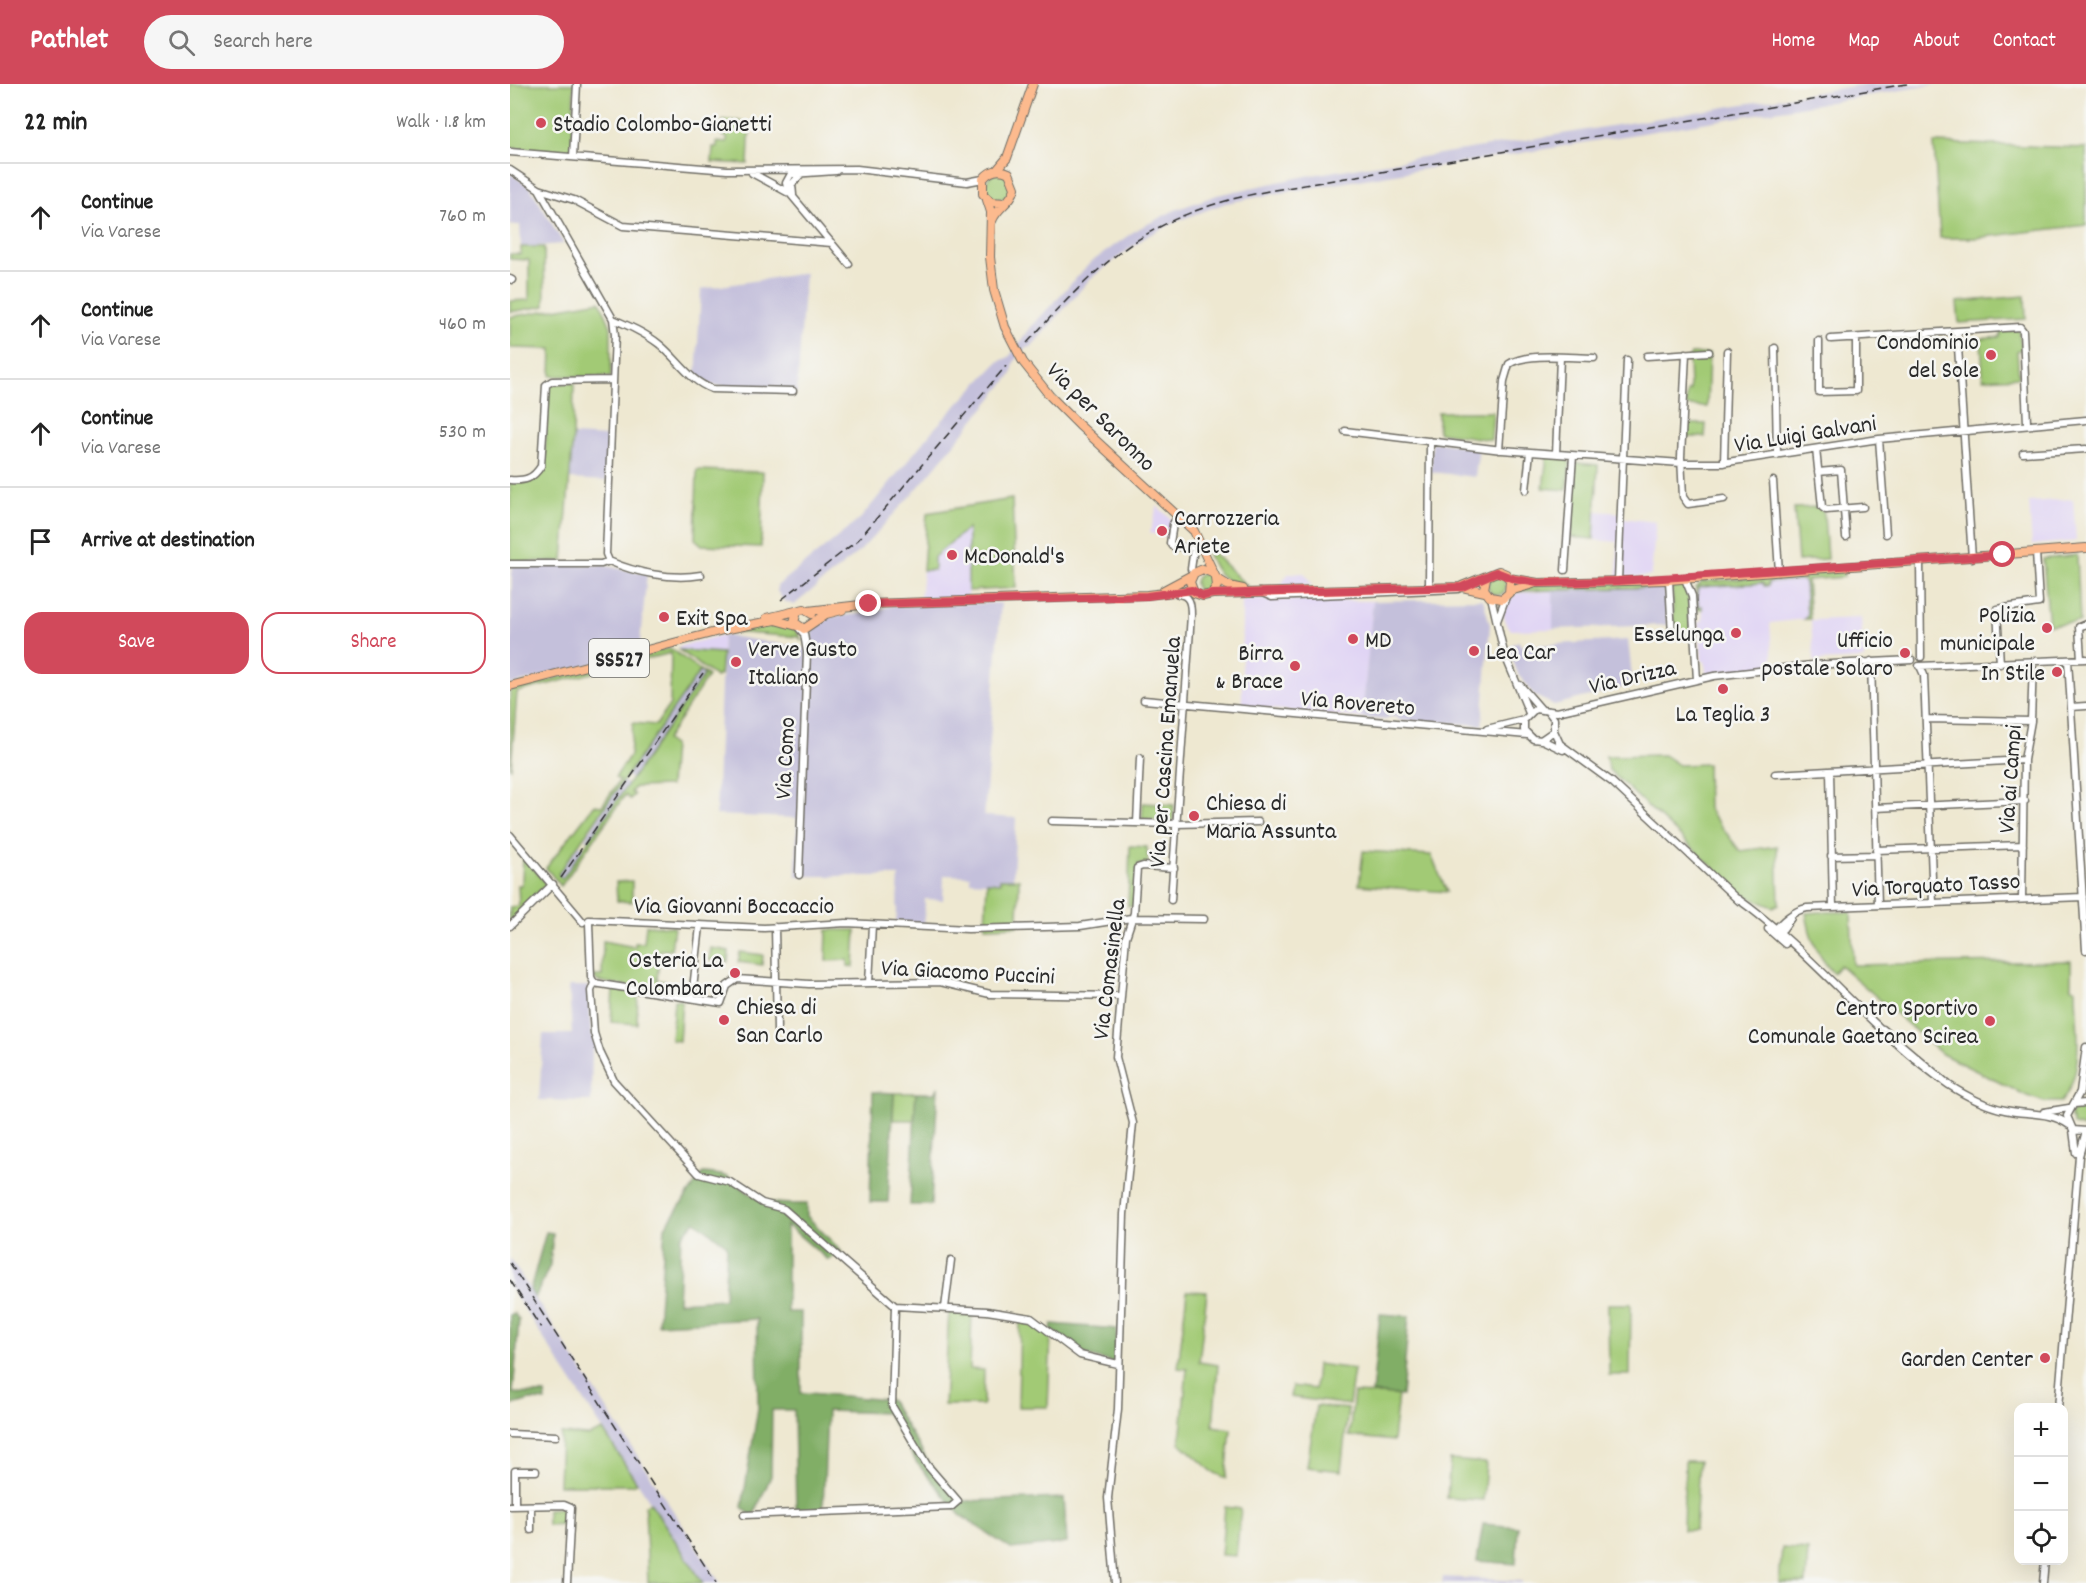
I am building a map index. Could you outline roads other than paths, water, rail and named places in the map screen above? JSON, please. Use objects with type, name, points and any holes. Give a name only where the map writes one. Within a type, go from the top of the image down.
[{"type":"main road","points":[[1007,158],[1015,183],[1014,193],[1005,202],[994,203],[985,197],[983,179],[1007,158],[1033,84]]},
{"type":"main road","points":[[996,170],[1005,171],[1011,176]]},
{"type":"main road","name":"Via per Saronno","points":[[985,197],[991,225],[990,257],[997,302],[1005,327],[1023,362],[1045,390],[1079,425],[1194,531],[1214,575]]},
{"type":"main road","name":"Via per Saronno","points":[[991,225],[998,209],[1005,202]]},
{"type":"main road","points":[[1462,587],[1499,572],[1509,578],[1538,583],[1669,580],[2086,548]]},
{"type":"main road","points":[[1195,593],[1190,582],[1202,549]]},
{"type":"main road","points":[[1147,596],[1172,587],[1192,572],[1203,569],[1229,586],[1259,592]]},
{"type":"main road","points":[[1212,594],[1216,586],[1214,575]]},
{"type":"main road","points":[[1486,578],[1488,595]]},
{"type":"main road","points":[[1508,593],[1509,578]]},
{"type":"main road","points":[[885,604],[832,612],[804,629],[797,626],[794,619],[797,612],[827,607],[885,604],[1147,596],[1166,593],[1212,594],[1462,587],[1498,599],[1508,593],[1538,583]]},
{"type":"main road","points":[[808,611],[813,617],[810,626]]},
{"type":"main road","name":"SS527","points":[[729,630],[774,615],[797,612]]},
{"type":"main road","name":"SS527","points":[[510,686],[775,620],[797,626]]},
{"type":"street","points":[[573,157],[577,84]]},
{"type":"street","points":[[510,152],[752,173],[853,169],[967,182],[983,179]]},
{"type":"street","points":[[729,170],[801,174],[853,169]]},
{"type":"street","points":[[510,170],[538,189],[574,200],[624,226],[832,243]]},
{"type":"street","points":[[792,172],[786,187],[849,264]]},
{"type":"street","points":[[752,173],[777,184],[795,198]]},
{"type":"street","points":[[795,198],[792,184],[801,174]]},
{"type":"street","points":[[967,182],[985,197]]},
{"type":"street","points":[[538,189],[613,319],[615,335],[606,554],[609,561]]},
{"type":"street","points":[[613,319],[660,345],[694,380],[712,389],[793,391]]},
{"type":"street","points":[[1831,339],[2022,328],[2028,423]]},
{"type":"street","points":[[1957,332],[1972,558]]},
{"type":"street","points":[[1819,341],[1819,392],[1856,391],[1856,338]]},
{"type":"street","points":[[1775,348],[1777,455]]},
{"type":"street","points":[[1724,463],[1727,351]]},
{"type":"street","points":[[1647,356],[1709,352]]},
{"type":"street","points":[[1686,353],[1681,463],[1683,497],[1686,503],[1724,499]]},
{"type":"street","points":[[1499,450],[1507,367],[1523,358],[1594,358]]},
{"type":"street","points":[[1556,454],[1560,358]]},
{"type":"street","points":[[1618,581],[1627,360]]},
{"type":"street","points":[[510,480],[522,481],[534,477],[541,466],[546,385],[552,381],[613,380]]},
{"type":"street","name":"Via Luigi Galvani","points":[[1345,431],[1499,450],[1681,463],[1724,463],[1879,439],[2028,423],[2086,420]]},
{"type":"street","points":[[1879,439],[1886,534]]},
{"type":"street","points":[[1429,587],[1430,441]]},
{"type":"street","points":[[1816,449],[1824,510],[1863,507]]},
{"type":"street","points":[[2023,453],[2086,449]]},
{"type":"street","points":[[1526,490],[1530,452]]},
{"type":"street","points":[[1565,570],[1573,456]]},
{"type":"street","points":[[1818,472],[1842,470],[1846,537]]},
{"type":"street","points":[[1773,481],[1781,572]]},
{"type":"street","points":[[1179,516],[1173,524],[1170,543],[1172,546],[1194,548],[1192,572]]},
{"type":"street","points":[[2000,664],[1997,609],[2039,603],[2036,552]]},
{"type":"street","points":[[510,564],[600,564],[609,561],[664,576],[680,578],[701,576]]},
{"type":"street","points":[[1920,561],[1922,646],[1919,662],[1924,675],[1933,903]]},
{"type":"street","points":[[1697,578],[1692,596],[1697,680]]},
{"type":"street","points":[[1684,579],[1692,596]]},
{"type":"street","points":[[1669,580],[1671,635]]},
{"type":"street","points":[[1259,592],[1272,597],[1451,591],[1462,587]]},
{"type":"street","name":"Via per Cascina Emanuela","points":[[1166,593],[1186,596],[1191,608]]},
{"type":"street","name":"Via per Cascina Emanuela","points":[[1172,900],[1191,608],[1195,593]]},
{"type":"street","points":[[1497,621],[1508,593]]},
{"type":"street","points":[[1488,595],[1504,653],[1529,713]]},
{"type":"street","points":[[2084,659],[2079,627],[2086,624]]},
{"type":"street","points":[[797,626],[804,634],[807,644]]},
{"type":"street","name":"Via Como","points":[[799,875],[807,644],[810,626]]},
{"type":"street","name":"Via Drizza","points":[[1545,710],[1564,710],[1708,678],[1871,661],[2000,664],[2084,659]]},
{"type":"street","points":[[2068,660],[2086,950]]},
{"type":"street","points":[[1871,661],[1878,905]]},
{"type":"street","name":"Via ai Campi","points":[[2022,898],[2024,760],[2031,721],[2033,662]]},
{"type":"street","points":[[1514,677],[1555,723],[1554,731],[1560,744],[1594,767],[1737,899],[1768,924],[1779,929],[1812,965],[1949,1085],[1988,1105],[2008,1111],[2053,1116],[2071,1127],[2086,1131],[2081,1145],[2075,1198],[2058,1403]]},
{"type":"street","name":"Via Rovereto","points":[[1144,700],[1527,735]]},
{"type":"street","points":[[2072,707],[2086,706]]},
{"type":"street","points":[[1479,730],[1524,720],[1529,713],[1545,710]]},
{"type":"street","name":"Via Drizza","points":[[1555,723],[1564,710]]},
{"type":"street","points":[[1926,719],[2031,721]]},
{"type":"street","points":[[1524,720],[1527,735],[1542,740],[1594,767]]},
{"type":"street","points":[[1542,740],[1554,731]]},
{"type":"street","points":[[1137,823],[1140,758]]},
{"type":"street","points":[[1775,774],[2024,760]]},
{"type":"street","points":[[1830,771],[1833,907]]},
{"type":"street","points":[[1875,808],[2025,801]]},
{"type":"street","points":[[1052,821],[1176,824],[1258,822]]},
{"type":"street","points":[[510,835],[577,912],[588,921],[591,977],[594,983],[591,991],[594,1033],[603,1061],[614,1081],[697,1172],[730,1182],[762,1203],[784,1209],[895,1306],[998,1312],[1031,1318],[1080,1355],[1118,1364]]},
{"type":"street","points":[[1832,856],[1931,848],[2023,845]]},
{"type":"street","name":"Via Comasinella","points":[[1115,1583],[1108,1497],[1118,1409],[1124,1214],[1133,1124],[1116,1058],[1120,996],[1126,937],[1134,913],[1138,867],[1174,868]]},
{"type":"street","points":[[510,926],[553,884]]},
{"type":"street","name":"Via Torquato Tasso","points":[[1779,929],[1792,915],[1802,909],[2084,894]]},
{"type":"street","points":[[1737,899],[1779,929],[1812,965]]},
{"type":"street","points":[[1170,917],[1171,908]]},
{"type":"street","name":"Via Giovanni Boccaccio","points":[[588,921],[700,926],[775,927],[840,924],[968,929],[1054,928],[1131,918],[1204,919]]},
{"type":"street","points":[[869,983],[872,925]]},
{"type":"street","points":[[594,983],[692,998],[698,962],[700,926]]},
{"type":"street","points":[[775,927],[777,1031]]},
{"type":"street","points":[[1779,929],[1789,942]]},
{"type":"street","name":"Via Giacomo Puccini","points":[[692,998],[723,1003],[727,987],[736,979],[777,982],[940,982],[990,994],[1120,996]]},
{"type":"street","points":[[2075,1198],[2076,1142],[2067,1116],[2081,1088],[2086,1047]]},
{"type":"street","points":[[2086,1078],[2086,1090]]},
{"type":"street","points":[[1988,1105],[2051,1112],[2086,1103]]},
{"type":"street","points":[[945,1308],[951,1260]]},
{"type":"street","points":[[744,1515],[951,1507],[958,1501],[927,1465],[892,1406],[895,1306]]},
{"type":"street","points":[[510,1434],[556,1436]]},
{"type":"street","points":[[536,1471],[515,1471],[513,1506],[569,1506],[567,1583]]},
{"type":"street","points":[[531,1506],[531,1530]]},
{"type":"street","points":[[2043,1583],[2045,1565]]},
{"type":"railway","points":[[1027,343],[1082,285],[1135,242],[1195,211],[1232,199],[1274,190],[1907,84]]},
{"type":"railway","points":[[781,600],[858,540],[1006,366]]},
{"type":"railway","points":[[561,878],[703,673]]},
{"type":"railway","points":[[510,1263],[716,1583]]},
{"type":"railway","points":[[510,1280],[541,1328]]},
{"type":"place","name":"Stadio Colombo-Gianetti","points":[[541,123]]},
{"type":"place","name":"Condominio del Sole","points":[[1991,355]]},
{"type":"place","name":"Carrozzeria Ariete","points":[[1162,531]]},
{"type":"place","name":"McDonald's","points":[[952,555]]},
{"type":"place","name":"Exit Spa","points":[[664,617]]},
{"type":"place","name":"Polizia municipale","points":[[2047,628]]},
{"type":"place","name":"Esselunga","points":[[1736,633]]},
{"type":"place","name":"MD","points":[[1353,639]]},
{"type":"place","name":"Lea Car","points":[[1474,651]]},
{"type":"place","name":"Ufficio postale Solaro","points":[[1905,653]]},
{"type":"place","name":"Verve Gusto Italiano","points":[[736,662]]},
{"type":"place","name":"Birra & Brace","points":[[1295,666]]},
{"type":"place","name":"In Stile","points":[[2057,672]]},
{"type":"place","name":"La Teglia 3","points":[[1723,689]]},
{"type":"place","name":"Chiesa di Maria Assunta","points":[[1194,816]]},
{"type":"place","name":"Osteria La Colombara","points":[[735,973]]},
{"type":"place","name":"Chiesa di San Carlo","points":[[724,1020]]},
{"type":"place","name":"Centro Sportivo Comunale Gaetano Scirea","points":[[1990,1021]]},
{"type":"place","name":"Garden Center","points":[[2045,1358]]}]
